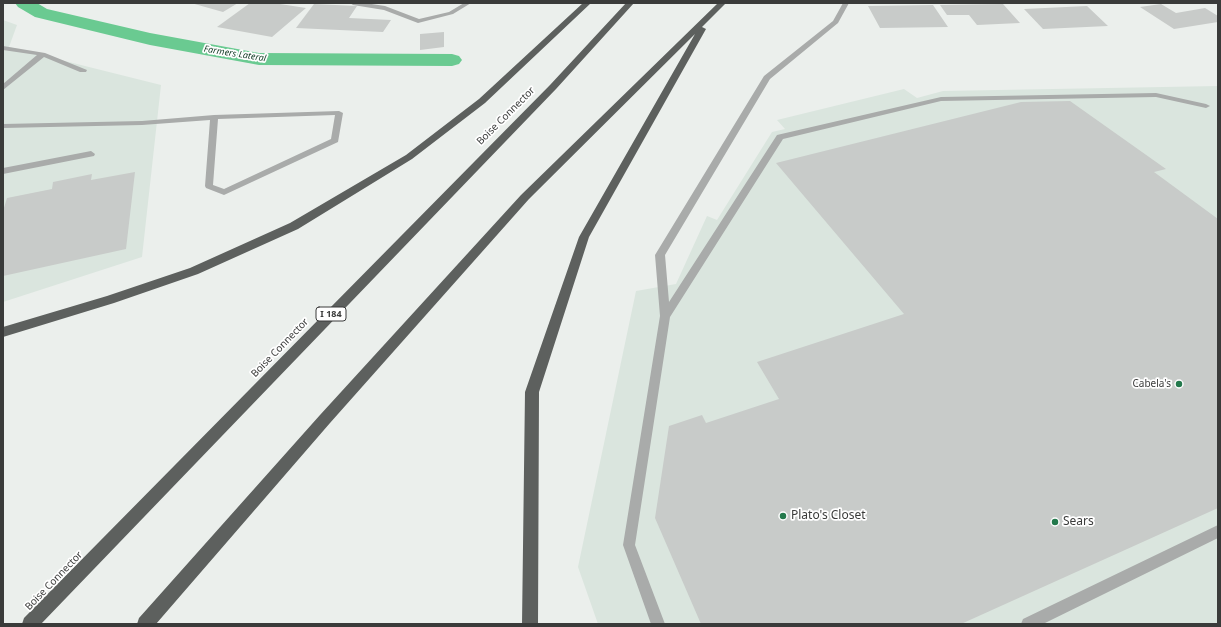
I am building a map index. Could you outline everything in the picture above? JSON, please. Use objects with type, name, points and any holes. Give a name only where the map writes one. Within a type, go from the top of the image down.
[{"type":"highway","points":[[520,66],[579,3]]},
{"type":"highway","points":[[3,332],[110,300],[194,271],[294,226],[409,157],[482,101],[587,3]]},
{"type":"highway","name":"Boise Connector","points":[[30,624],[553,87],[630,3]]},
{"type":"highway","points":[[145,624],[325,419],[525,197],[722,3]]},
{"type":"highway","points":[[530,624],[532,392],[584,237],[709,17]]},
{"type":"street","points":[[354,3],[385,8],[418,21],[451,13],[468,3]]},
{"type":"street","points":[[658,624],[629,545],[665,316],[660,255],[767,78],[836,22],[846,3]]},
{"type":"street","points":[[3,48],[43,54],[83,70]]},
{"type":"street","points":[[3,88],[43,54]]},
{"type":"street","points":[[665,316],[780,137],[941,99],[1156,95],[1206,106]]},
{"type":"street","points":[[3,126],[142,123],[214,117],[339,113],[335,140],[224,192],[209,186],[214,117]]},
{"type":"street","points":[[3,171],[91,154]]},
{"type":"street","points":[[1028,624],[1218,531]]},
{"type":"shaded area","points":[[3,20],[17,25],[9,47],[161,85],[142,257],[3,302]]},
{"type":"shaded area","points":[[1218,86],[1218,624],[598,624],[578,567],[636,291],[676,284],[707,216],[717,220],[772,132],[785,129],[777,120],[904,89],[917,98],[943,91]]},
{"type":"building","points":[[191,3],[238,3],[223,12]]},
{"type":"building","points":[[250,3],[282,3],[280,4],[306,8],[272,37],[217,27]]},
{"type":"building","points":[[314,4],[357,6],[349,18],[391,20],[383,32],[296,28]]},
{"type":"building","points":[[1003,4],[1020,23],[977,25],[969,15],[947,15],[940,5]]},
{"type":"building","points":[[1161,4],[1176,13],[1205,8],[1218,16],[1218,22],[1174,29],[1140,7]]},
{"type":"building","points":[[933,5],[948,27],[880,28],[868,6]]},
{"type":"building","points":[[1087,6],[1108,26],[1043,29],[1024,9]]},
{"type":"building","points":[[444,32],[444,47],[420,50],[420,34]]},
{"type":"building","points":[[1070,101],[1166,169],[1154,172],[1218,219],[1218,508],[961,624],[701,624],[655,518],[669,426],[702,415],[706,423],[779,399],[757,362],[904,314],[776,163],[1021,102]]},
{"type":"building","points":[[135,172],[126,249],[3,276],[3,211],[7,198],[52,189],[53,182],[92,174],[91,180]]},
{"type":"waterway","name":"Farmers Lateral","points":[[24,3],[41,13],[150,39],[259,59],[452,60]]},
{"type":"place","name":"Cabela's","points":[[1179,384]]},
{"type":"place","name":"Plato's Closet","points":[[783,516]]},
{"type":"place","name":"Sears","points":[[1055,522]]}]
